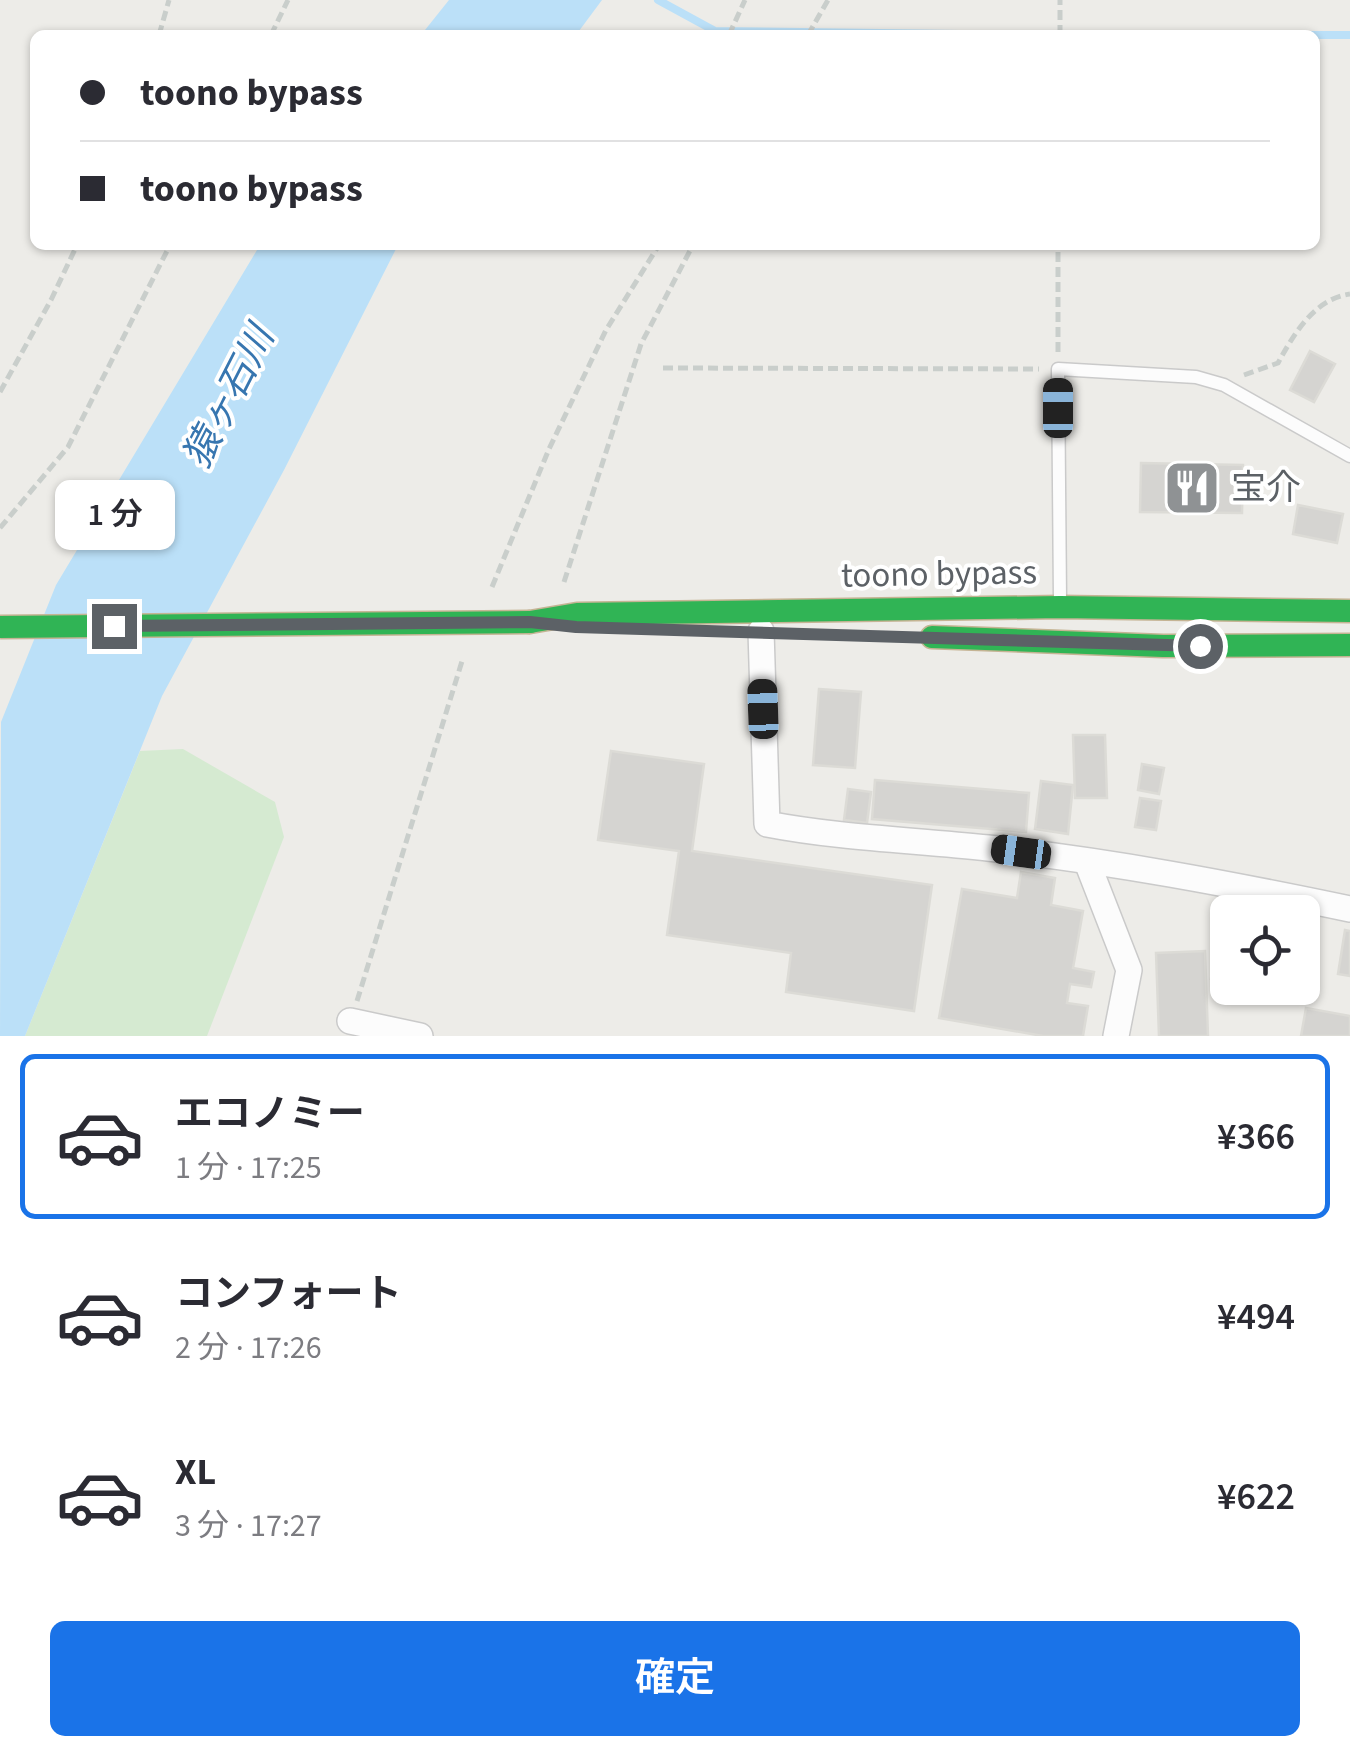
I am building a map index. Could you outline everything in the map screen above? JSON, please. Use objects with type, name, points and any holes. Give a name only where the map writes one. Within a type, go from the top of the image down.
[{"type":"highway","name":"toono bypass","points":[[0,627],[541,620],[577,614],[1060,607],[1350,611]]},
{"type":"highway","name":"toono bypass","points":[[541,620],[576,627],[818,634]]},
{"type":"highway","name":"toono bypass","points":[[914,637],[1163,646],[1350,646]]},
{"type":"street","points":[[760,632],[767,824],[821,835],[988,848],[1200,878],[1350,909]]},
{"type":"street","points":[[1086,862],[1129,970],[1116,1036]]},
{"type":"street","points":[[350,1021],[420,1036]]},
{"type":"lane","points":[[1060,607],[1058,369],[1196,377],[1224,385],[1350,456]]},
{"type":"path","points":[[160,30],[169,0]]},
{"type":"path","points":[[274,30],[288,0]]},
{"type":"path","points":[[731,30],[745,0]]},
{"type":"path","points":[[811,30],[828,0]]},
{"type":"path","points":[[1060,0],[1060,30]]},
{"type":"path","points":[[0,392],[75,250]]},
{"type":"path","points":[[0,528],[68,447],[167,250]]},
{"type":"path","points":[[541,620],[641,344],[690,250]]},
{"type":"path","points":[[664,368],[1058,369],[1058,250]]},
{"type":"path","points":[[1224,385],[1278,363],[1297,329],[1324,303],[1350,294]]},
{"type":"green space","points":[[183,749],[275,802],[284,837],[207,1036],[25,1036],[140,751]]},
{"type":"water","points":[[449,0],[602,0],[580,30],[425,30]]},
{"type":"water","name":"猿ヶ石川","points":[[257,250],[395,250],[284,470],[162,696],[25,1036],[0,1036],[1,722],[56,585]]},
{"type":"building","points":[[1310,351],[1335,364],[1314,402],[1290,390]]},
{"type":"building","name":"宝介","points":[[1141,463],[1243,465],[1242,513],[1140,512]]},
{"type":"building","points":[[1298,505],[1343,514],[1337,543],[1293,534]]},
{"type":"building","points":[[819,689],[861,692],[855,768],[813,765]]},
{"type":"building","points":[[1073,735],[1105,735],[1107,798],[1075,798]]},
{"type":"building","points":[[611,751],[704,764],[692,851],[932,885],[914,1011],[786,992],[791,953],[667,935],[679,851],[598,840]]},
{"type":"building","points":[[1142,764],[1164,768],[1159,794],[1138,790]]},
{"type":"building","points":[[875,780],[1029,793],[1026,832],[872,819]]},
{"type":"building","points":[[1041,781],[1073,785],[1068,834],[1035,829]]},
{"type":"building","points":[[848,789],[871,792],[867,823],[844,820]]},
{"type":"building","points":[[1140,798],[1161,801],[1156,830],[1135,827]]},
{"type":"building","points":[[1021,872],[1055,878],[1051,905],[1083,911],[1073,968],[1094,972],[1091,987],[1070,984],[1067,1003],[1088,1006],[1083,1036],[1043,1036],[939,1018],[962,889],[1017,898]]},
{"type":"building","points":[[1345,930],[1350,931],[1350,976],[1338,974]]},
{"type":"building","points":[[1205,951],[1208,1036],[1159,1036],[1156,953]]},
{"type":"building","points":[[1306,1008],[1350,1016],[1350,1036],[1301,1036]]},
{"type":"waterway","points":[[658,0],[713,30]]},
{"type":"waterway","points":[[1320,35],[1350,35]]},
{"type":"traffic: fast","points":[[530,622],[577,614],[1060,607],[1350,611]]},
{"type":"traffic: fast","points":[[0,627],[530,622]]},
{"type":"traffic: fast","points":[[932,637],[1163,646],[1350,645]]},
{"type":"place","name":"宝介","points":[[1192,488]]},
{"type":"route","points":[[114,626],[530,622],[576,627],[1200,646]]}]
